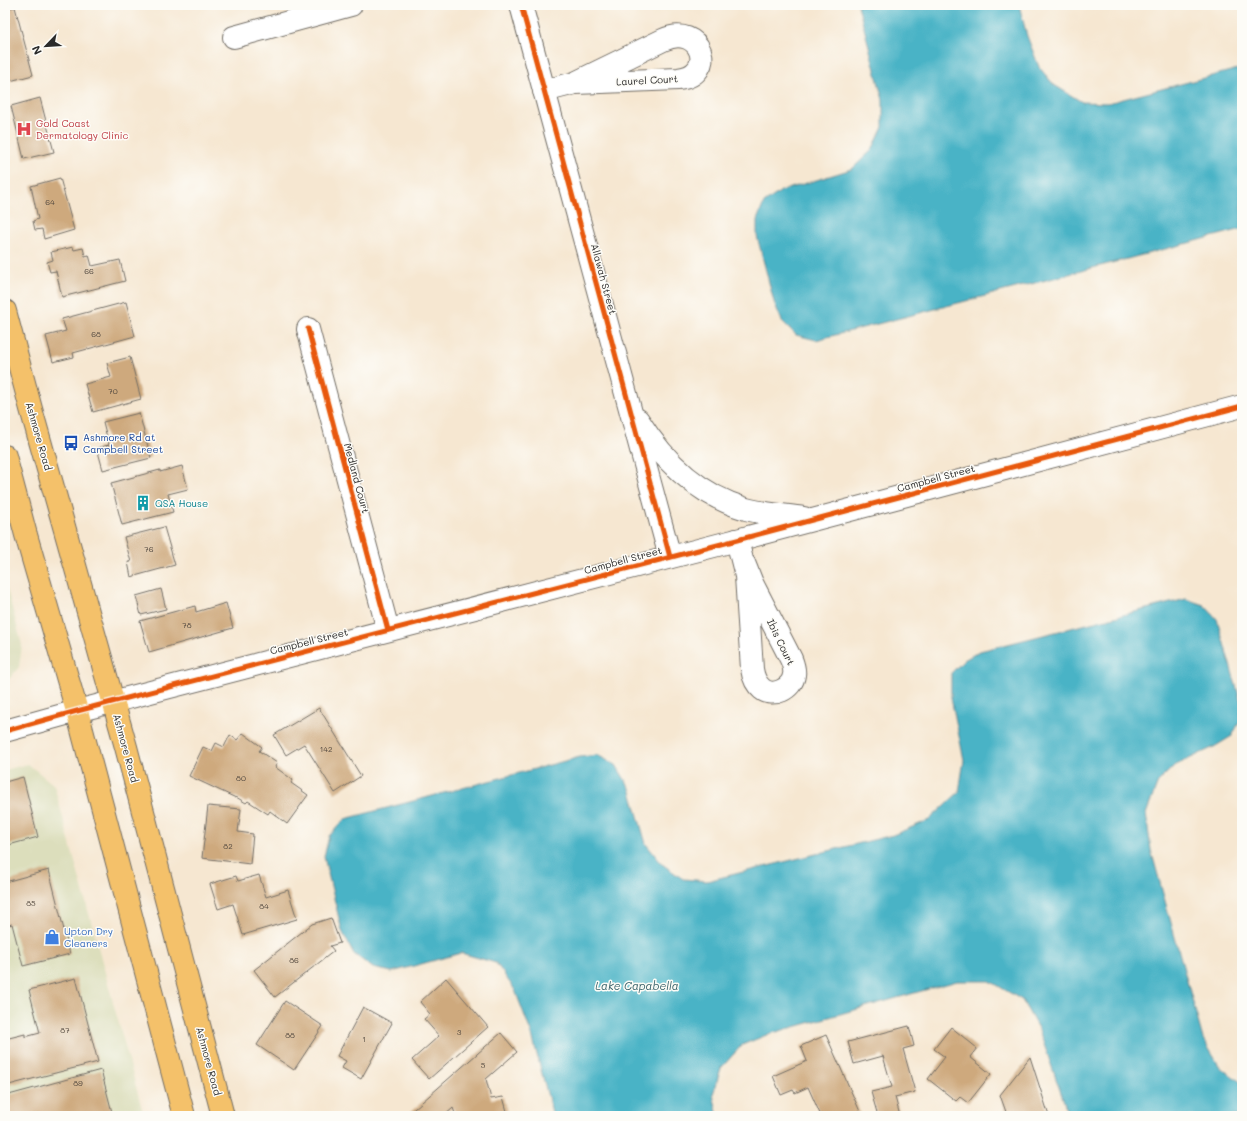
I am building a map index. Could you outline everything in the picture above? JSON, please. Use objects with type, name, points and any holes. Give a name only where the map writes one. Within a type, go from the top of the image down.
[{"type":"main road","name":"Ashmore Road","points":[[5,311],[33,417],[114,702],[223,1116]]},
{"type":"main road","points":[[5,456],[26,535],[78,711],[184,1116]]},
{"type":"street","points":[[234,37],[351,5]]},
{"type":"street","name":"Allawah Street","points":[[521,5],[670,557]]},
{"type":"street","name":"Laurel Court","points":[[544,90],[575,83],[678,79],[687,77],[699,68],[702,60],[701,53],[697,45],[692,40],[681,36],[672,37],[575,83]]},
{"type":"street","name":"Medland Court","points":[[308,329],[388,630]]},
{"type":"street","points":[[628,402],[645,432],[659,450],[682,474],[699,487],[722,500],[748,509],[812,520]]},
{"type":"street","name":"Campbell Street","points":[[5,731],[738,540],[1242,406]]},
{"type":"street","name":"Ibis Court","points":[[738,540],[744,563],[752,583],[791,659],[794,669],[792,682],[787,687],[776,692],[766,692],[760,687],[755,680],[752,669],[744,563]]},
{"type":"shaded area","points":[[5,582],[22,645],[19,667],[5,684]]},
{"type":"shaded area","points":[[28,764],[54,785],[144,1116],[5,1116],[5,770]]},
{"type":"water","points":[[858,5],[1019,5],[1027,36],[1039,67],[1054,85],[1082,102],[1108,103],[1242,68],[1242,229],[816,340],[796,335],[782,321],[774,302],[757,236],[757,220],[764,203],[781,191],[852,169],[872,150],[883,127],[883,100]]},
{"type":"water","name":"Lake Capabella","points":[[1186,599],[1204,605],[1217,619],[1241,703],[1240,721],[1232,736],[1214,747],[1174,766],[1158,782],[1146,814],[1151,850],[1203,1039],[1220,1067],[1242,1083],[1242,1116],[1069,1116],[1039,1030],[1022,1000],[990,981],[957,981],[769,1034],[742,1045],[721,1068],[713,1094],[718,1116],[553,1116],[532,1035],[515,990],[496,963],[461,953],[392,972],[373,968],[354,954],[342,931],[324,857],[329,836],[345,819],[580,757],[597,755],[616,765],[630,788],[646,844],[662,864],[683,879],[707,881],[893,835],[929,820],[959,792],[964,760],[951,698],[951,673],[964,660],[980,651]]},
{"type":"building","points":[[15,7],[33,75],[6,82],[5,9]]},
{"type":"building","points":[[40,98],[54,152],[24,159],[11,106]]},
{"type":"building","points":[[60,178],[74,230],[44,239],[42,229],[35,230],[33,221],[38,219],[31,186]]},
{"type":"building","points":[[73,247],[74,250],[83,248],[85,256],[89,255],[92,266],[120,260],[125,281],[62,297],[56,271],[50,272],[47,262],[53,260],[51,252]]},
{"type":"building","points":[[126,302],[135,336],[73,353],[74,357],[53,362],[46,336],[66,331],[62,319]]},
{"type":"building","points":[[130,357],[141,399],[93,412],[85,384],[111,377],[107,363]]},
{"type":"building","points":[[139,413],[151,458],[103,470],[97,448],[109,445],[103,422]]},
{"type":"building","name":"QSA House","points":[[182,466],[188,489],[168,494],[173,512],[122,525],[111,483],[160,470],[160,472]]},
{"type":"building","points":[[164,527],[175,565],[131,577],[128,562],[131,562],[124,537]]},
{"type":"building","points":[[161,589],[166,609],[141,615],[136,596]]},
{"type":"building","points":[[226,603],[233,628],[149,652],[140,621],[195,606],[196,612]]},
{"type":"building","points":[[319,708],[361,776],[335,793],[304,744],[286,755],[274,735]]},
{"type":"building","points":[[243,733],[262,747],[259,751],[277,763],[275,767],[293,780],[291,783],[308,795],[287,824],[270,811],[268,814],[248,801],[246,803],[189,776],[203,747],[212,751],[216,743],[224,747],[230,735],[237,740]]},
{"type":"building","points":[[23,777],[38,837],[5,846],[5,782]]},
{"type":"building","points":[[208,806],[241,809],[238,832],[253,834],[250,864],[202,858]]},
{"type":"building","points":[[49,870],[70,954],[23,966],[12,924],[5,926],[5,882]]},
{"type":"building","points":[[259,875],[266,897],[288,890],[297,919],[243,935],[233,904],[218,909],[210,884],[236,876],[238,881]]},
{"type":"building","points":[[331,918],[340,943],[330,946],[334,951],[275,997],[254,970],[312,924]]},
{"type":"building","points":[[76,978],[98,1062],[5,1086],[5,1039],[25,1034],[25,1037],[40,1033],[29,990]]},
{"type":"building","points":[[446,978],[488,1027],[429,1079],[412,1060],[439,1036],[424,1019],[430,1014],[420,1002]]},
{"type":"building","points":[[285,1001],[323,1026],[294,1070],[257,1045]]},
{"type":"building","points":[[363,1007],[392,1023],[361,1079],[342,1068],[346,1061],[337,1056]]},
{"type":"building","points":[[909,1026],[914,1046],[903,1049],[915,1092],[895,1097],[900,1116],[878,1116],[871,1092],[892,1087],[883,1056],[854,1064],[848,1042]]},
{"type":"building","points":[[951,1027],[977,1048],[970,1057],[991,1074],[968,1103],[960,1097],[956,1101],[928,1079],[945,1057],[934,1049]]},
{"type":"building","points":[[501,1033],[517,1052],[486,1079],[491,1099],[503,1097],[508,1115],[456,1116],[453,1108],[444,1116],[406,1116]]},
{"type":"building","points":[[826,1035],[862,1116],[821,1116],[808,1087],[795,1093],[793,1090],[781,1095],[773,1076],[807,1061],[801,1046]]},
{"type":"building","points":[[1030,1057],[1049,1116],[1001,1116],[1006,1112],[1000,1095]]},
{"type":"building","points":[[101,1070],[113,1116],[9,1116],[5,1096]]},
{"type":"cycle path","points":[[521,5],[670,557]]},
{"type":"cycle path","points":[[308,329],[388,630]]},
{"type":"cycle path","points":[[5,731],[737,540],[1242,406]]},
{"type":"place","name":"Gold Coast Dermatology Clinic","points":[[24,129]]},
{"type":"place","name":"Ashmore Rd at Campbell Street","points":[[71,443]]},
{"type":"place","name":"QSA House","points":[[143,503]]},
{"type":"place","name":"Upton Dry Cleaners","points":[[52,937]]}]
